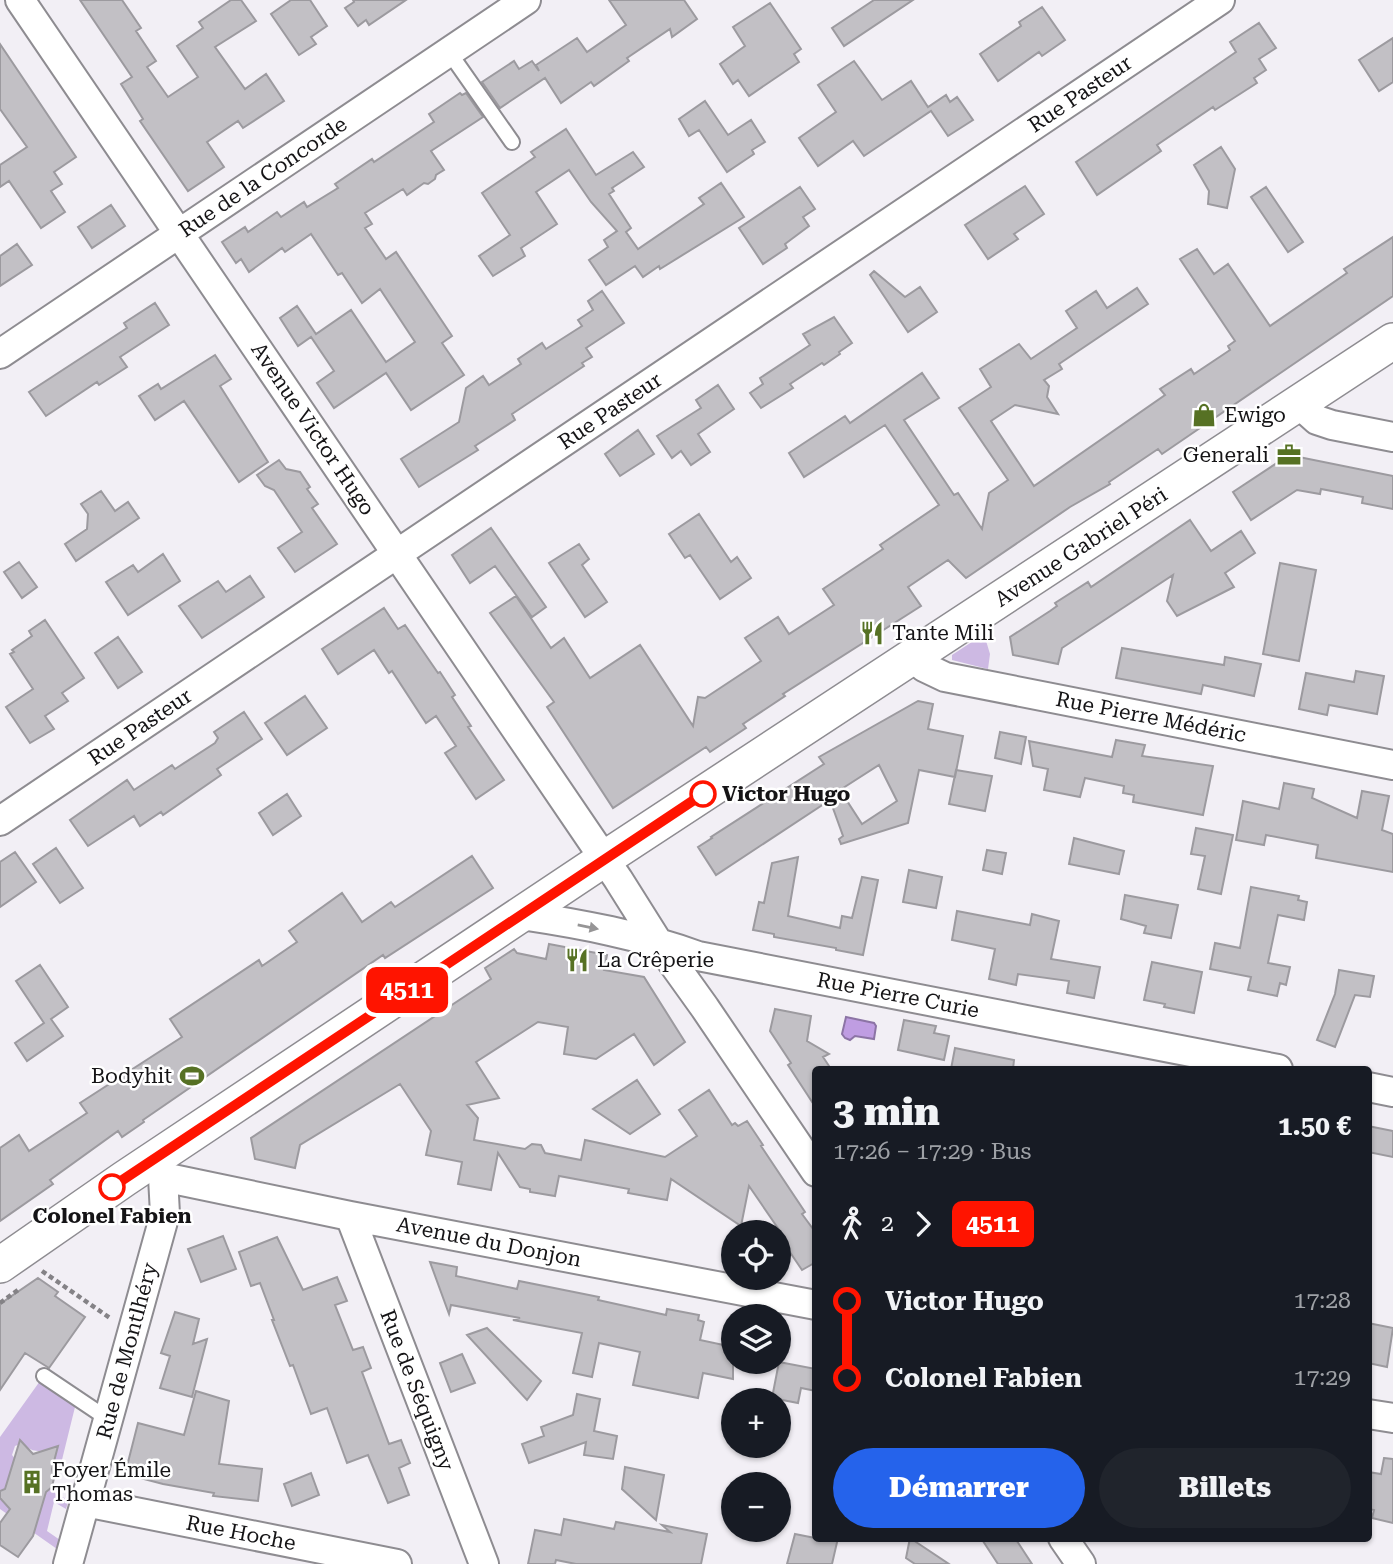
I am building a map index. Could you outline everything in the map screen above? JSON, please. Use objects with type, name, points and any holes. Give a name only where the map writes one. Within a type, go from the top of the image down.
[{"type":"street","name":"Avenue Victor Hugo","points":[[20,0],[812,1166]]},
{"type":"street","name":"Rue de la Concorde","points":[[0,354],[526,0]]},
{"type":"street","name":"Rue Pasteur","points":[[0,821],[1220,0]]},
{"type":"street","name":"Avenue Gabriel Péri","points":[[0,1265],[157,1168],[604,859],[1393,341]]},
{"type":"street","points":[[1298,403],[1317,420],[1393,437]]},
{"type":"street","name":"Rue Pierre Médéric","points":[[914,657],[924,667],[946,677],[1393,765]]},
{"type":"street","name":"Rue Pierre Curie","points":[[521,915],[657,941],[698,956],[1263,1066]]},
{"type":"street","points":[[1372,1088],[1393,1092]]},
{"type":"street","name":"Avenue du Donjon","points":[[157,1168],[349,1216],[812,1304]]},
{"type":"street","name":"Rue de Montlhéry","points":[[68,1564],[165,1214],[157,1168]]},
{"type":"street","name":"Rue de Séquigny","points":[[349,1216],[484,1564]]},
{"type":"street","points":[[1372,1415],[1393,1418]]},
{"type":"street","name":"Rue Hoche","points":[[85,1502],[397,1564]]},
{"type":"street","points":[[1066,1542],[1081,1564]]},
{"type":"lane","points":[[449,52],[512,142]]},
{"type":"lane","points":[[44,1376],[108,1419]]},
{"type":"path","points":[[36,1267],[132,1332]]},
{"type":"shaded area","points":[[984,634],[990,654],[988,669],[952,660],[952,655]]},
{"type":"shaded area","points":[[846,1017],[874,1023],[874,1039],[855,1036],[850,1040],[845,1038],[842,1034]]},
{"type":"shaded area","points":[[40,1381],[75,1407],[59,1472],[54,1478],[52,1469],[56,1452],[35,1451],[23,1443],[15,1446],[12,1455],[18,1462],[39,1514],[46,1492],[52,1487],[57,1496],[69,1499],[66,1509],[54,1502],[47,1531],[60,1540],[57,1549],[0,1509],[0,1437]]},
{"type":"building","points":[[80,0],[122,0],[141,28],[136,31],[156,61],[147,67],[168,97],[198,77],[177,46],[203,28],[199,22],[231,0],[241,0],[256,21],[215,47],[245,89],[266,74],[284,101],[243,128],[238,121],[207,142],[224,167],[188,191],[140,121],[143,119],[121,84],[132,77]]},
{"type":"building","points":[[291,0],[310,0],[327,26],[311,37],[316,44],[299,55],[271,14]]},
{"type":"building","points":[[353,0],[406,0],[369,25],[366,20],[358,26],[345,8],[354,2]]},
{"type":"building","points":[[609,0],[684,0],[697,19],[672,37],[670,29],[627,58],[629,61],[594,86],[591,82],[561,103],[545,78],[500,108],[482,82],[514,61],[519,69],[532,61],[539,71],[536,65],[577,38],[587,52],[626,25]]},
{"type":"building","points":[[874,0],[913,0],[844,46],[832,28]]},
{"type":"building","points":[[770,3],[801,49],[794,54],[799,62],[749,96],[738,80],[733,84],[720,64],[745,46],[733,27]]},
{"type":"building","points":[[1042,7],[1065,40],[1042,56],[1039,52],[998,81],[980,54],[1021,26],[1019,22]]},
{"type":"building","points":[[1259,23],[1276,48],[1259,59],[1266,70],[1254,78],[1257,83],[1215,110],[1213,107],[1157,145],[1161,151],[1097,195],[1076,162],[1236,52],[1230,42]]},
{"type":"building","points":[[1393,38],[1393,82],[1379,91],[1359,60]]},
{"type":"building","points":[[0,44],[76,157],[54,172],[62,184],[51,191],[65,212],[41,228],[9,181],[0,187],[0,165],[27,147],[0,109]]},
{"type":"building","points":[[854,61],[882,100],[911,81],[928,107],[946,95],[950,102],[957,97],[973,120],[948,136],[931,111],[864,156],[853,141],[818,166],[799,138],[836,112],[818,85]]},
{"type":"building","points":[[460,93],[466,93],[483,117],[431,151],[444,170],[436,175],[435,179],[407,195],[403,189],[365,213],[372,224],[365,228],[386,259],[396,252],[452,336],[442,343],[464,375],[411,410],[386,373],[334,408],[317,383],[334,371],[311,337],[298,346],[280,318],[297,306],[316,334],[351,310],[386,362],[415,342],[380,289],[362,303],[342,273],[338,275],[311,234],[285,252],[282,248],[249,272],[241,259],[236,263],[222,242],[245,227],[248,232],[277,212],[281,217],[304,202],[307,207],[338,188],[335,184],[434,122],[429,114]]},
{"type":"building","points":[[705,101],[728,135],[751,120],[765,142],[752,150],[754,154],[727,172],[699,130],[689,136],[679,119]]},
{"type":"building","points":[[566,129],[596,175],[633,152],[644,167],[612,188],[614,191],[609,194],[631,228],[626,232],[638,249],[704,204],[699,198],[721,183],[744,217],[660,269],[659,266],[643,277],[635,266],[606,285],[589,260],[608,247],[604,240],[617,231],[591,202],[569,170],[536,192],[557,224],[521,248],[525,256],[493,276],[479,256],[510,235],[482,193],[535,157],[531,152]]},
{"type":"building","points":[[1221,147],[1235,169],[1227,208],[1208,204],[1209,191],[1194,165]]},
{"type":"building","points":[[1025,186],[1044,214],[1014,234],[1018,239],[988,259],[965,225]]},
{"type":"building","points":[[800,187],[815,209],[803,217],[809,226],[785,244],[787,248],[763,264],[739,228]]},
{"type":"building","points":[[1266,187],[1303,242],[1288,252],[1251,197]]},
{"type":"building","points":[[111,205],[125,226],[92,248],[78,227]]},
{"type":"building","points":[[1393,237],[1393,296],[1162,454],[1158,449],[1109,482],[1110,484],[1070,507],[966,578],[948,560],[908,587],[921,606],[783,694],[785,696],[743,724],[746,728],[710,752],[706,747],[613,808],[547,707],[554,702],[490,613],[516,596],[551,648],[564,638],[590,678],[640,645],[693,726],[698,697],[705,698],[761,661],[745,638],[778,617],[789,634],[834,605],[823,589],[883,549],[880,545],[939,505],[885,425],[804,477],[789,453],[845,416],[850,423],[922,373],[939,398],[904,420],[954,495],[958,493],[982,529],[989,493],[1008,480],[959,408],[991,387],[980,369],[1019,344],[1031,359],[1077,328],[1066,311],[1096,291],[1107,308],[1137,288],[1148,304],[1059,364],[1062,369],[1044,380],[1049,386],[1047,397],[1058,414],[1015,405],[991,421],[1034,486],[1165,395],[1160,389],[1191,369],[1194,374],[1230,350],[1228,346],[1235,341],[1180,259],[1197,249],[1214,274],[1228,264],[1270,326],[1347,273],[1344,269]]},
{"type":"building","points":[[17,244],[32,265],[0,286],[0,256]]},
{"type":"building","points":[[874,271],[905,297],[920,287],[937,312],[908,332],[870,275]]},
{"type":"building","points":[[602,291],[624,323],[586,348],[592,357],[582,363],[584,366],[512,414],[515,420],[475,446],[478,450],[419,487],[401,459],[459,422],[466,388],[483,376],[489,385],[521,364],[518,359],[542,343],[546,349],[582,326],[578,320],[593,310],[588,301]]},
{"type":"building","points":[[155,303],[169,325],[120,357],[127,367],[99,385],[97,382],[46,416],[29,392],[127,328],[124,323]]},
{"type":"building","points":[[834,317],[852,343],[824,365],[822,363],[790,384],[793,388],[761,408],[750,393],[763,384],[760,378],[810,345],[803,334]]},
{"type":"building","points":[[215,355],[231,379],[220,386],[268,462],[239,482],[184,401],[155,420],[139,396],[158,384],[161,389]]},
{"type":"building","points":[[718,385],[734,409],[698,434],[710,452],[691,465],[681,451],[672,458],[657,436],[701,408],[696,400]]},
{"type":"building","points":[[638,430],[654,454],[620,476],[605,454]]},
{"type":"building","points":[[1289,455],[1393,476],[1393,509],[1362,503],[1363,497],[1321,489],[1320,494],[1297,490],[1251,520],[1233,492]]},
{"type":"building","points":[[279,460],[286,469],[300,472],[310,487],[307,489],[318,504],[312,508],[337,544],[295,572],[278,548],[302,532],[274,490],[265,486],[257,475]]},
{"type":"building","points":[[101,491],[115,511],[128,502],[139,518],[76,561],[65,544],[87,529],[88,514],[81,504]]},
{"type":"building","points":[[699,514],[731,562],[737,557],[751,578],[720,599],[690,555],[685,558],[669,534]]},
{"type":"building","points":[[1190,520],[1211,551],[1241,531],[1255,553],[1225,573],[1234,587],[1177,616],[1167,601],[1173,575],[1062,648],[1058,664],[1013,655],[1010,637],[1057,606],[1055,603],[1088,582],[1091,587]]},
{"type":"building","points":[[491,528],[546,607],[532,617],[495,566],[470,583],[452,555]]},
{"type":"building","points":[[579,544],[589,559],[582,565],[607,602],[585,617],[549,563]]},
{"type":"building","points":[[163,554],[180,581],[128,615],[106,582],[133,565],[138,572]]},
{"type":"building","points":[[19,562],[37,587],[22,598],[4,572]]},
{"type":"building","points":[[1280,563],[1316,570],[1299,661],[1263,654]]},
{"type":"building","points":[[250,576],[264,597],[202,638],[179,606],[218,581],[226,592]]},
{"type":"building","points":[[384,608],[398,629],[405,625],[438,673],[440,672],[471,726],[468,727],[504,780],[476,799],[445,753],[456,746],[436,716],[426,723],[392,671],[389,673],[374,650],[338,674],[322,649]]},
{"type":"building","points":[[45,620],[84,678],[62,693],[68,701],[45,716],[54,729],[30,743],[6,707],[33,689],[10,654],[32,636],[29,631]]},
{"type":"building","points":[[118,637],[142,672],[118,688],[95,653]]},
{"type":"building","points":[[1122,648],[1224,665],[1225,657],[1261,664],[1254,696],[1203,685],[1201,694],[1116,678]]},
{"type":"building","points":[[1356,671],[1384,676],[1377,714],[1329,705],[1327,715],[1299,709],[1306,673],[1354,682]]},
{"type":"building","points":[[305,696],[327,728],[287,755],[265,723]]},
{"type":"building","points":[[918,701],[933,704],[928,729],[963,736],[955,777],[919,770],[908,823],[841,844],[839,839],[843,836],[830,800],[716,875],[698,847],[824,764],[819,757]],"holes":[[[879,765],[897,801],[862,824],[840,790]]]},
{"type":"building","points":[[244,712],[262,739],[217,769],[221,775],[163,815],[161,812],[140,826],[134,816],[88,846],[70,820],[127,780],[134,790],[172,765],[175,769],[215,743],[218,738],[214,732]]},
{"type":"building","points":[[1000,732],[1026,737],[1021,764],[995,758]]},
{"type":"building","points":[[1116,740],[1145,745],[1142,756],[1213,766],[1203,815],[1133,802],[1134,795],[1123,793],[1124,786],[1085,778],[1080,797],[1044,790],[1048,769],[1033,766],[1029,741],[1112,757]]},
{"type":"building","points":[[956,770],[992,776],[985,811],[949,804]]},
{"type":"building","points":[[1284,783],[1314,789],[1312,798],[1357,818],[1362,791],[1389,796],[1382,830],[1393,834],[1393,872],[1316,858],[1318,845],[1266,835],[1264,845],[1236,840],[1243,801],[1279,809]]},
{"type":"building","points":[[287,794],[301,816],[273,835],[259,813]]},
{"type":"building","points":[[1196,828],[1233,835],[1221,894],[1198,889],[1205,856],[1191,854]]},
{"type":"building","points":[[1074,838],[1124,851],[1119,874],[1069,864]]},
{"type":"building","points":[[56,848],[83,888],[60,903],[33,864]]},
{"type":"building","points":[[987,850],[1006,853],[1002,874],[983,870]]},
{"type":"building","points":[[15,852],[36,882],[0,907],[0,862]]},
{"type":"building","points":[[472,856],[493,888],[385,958],[383,955],[122,1137],[118,1131],[50,1180],[53,1184],[0,1221],[0,1148],[19,1135],[29,1151],[87,1113],[80,1103],[182,1037],[170,1019],[259,960],[262,966],[297,942],[289,931],[342,893],[362,922],[391,902],[395,907]]},
{"type":"building","points":[[798,857],[788,916],[840,928],[842,916],[852,918],[862,877],[878,880],[863,955],[774,937],[774,934],[753,930],[759,902],[764,903],[772,863]]},
{"type":"building","points":[[909,870],[942,877],[936,908],[903,902]]},
{"type":"building","points":[[1251,887],[1299,896],[1298,900],[1307,902],[1304,920],[1278,915],[1268,963],[1290,967],[1286,985],[1280,983],[1277,996],[1248,990],[1251,977],[1210,969],[1215,943],[1240,948]]},
{"type":"building","points":[[1125,895],[1178,905],[1171,938],[1144,933],[1146,926],[1121,919]]},
{"type":"building","points":[[957,911],[1030,925],[1032,914],[1059,921],[1051,959],[1100,967],[1094,998],[1067,993],[1069,981],[1018,974],[1016,985],[989,979],[995,949],[952,940]]},
{"type":"building","points":[[549,944],[607,955],[604,970],[644,977],[685,1042],[654,1065],[634,1034],[596,1059],[564,1054],[568,1027],[538,1022],[476,1062],[499,1098],[467,1105],[478,1118],[474,1140],[525,1149],[532,1144],[541,1145],[545,1153],[581,1160],[585,1140],[665,1157],[697,1136],[679,1110],[709,1090],[732,1125],[735,1123],[738,1126],[747,1121],[805,1212],[802,1214],[812,1228],[812,1264],[802,1270],[791,1254],[791,1220],[772,1220],[749,1186],[742,1220],[732,1220],[671,1179],[667,1200],[628,1193],[629,1189],[559,1176],[555,1196],[530,1192],[530,1189],[520,1187],[498,1153],[491,1190],[458,1184],[462,1162],[426,1155],[431,1131],[400,1084],[300,1145],[295,1168],[255,1159],[251,1138],[491,979],[485,968],[514,949],[517,953],[546,959]]},
{"type":"building","points":[[1152,962],[1202,972],[1194,1013],[1144,1000]]},
{"type":"building","points":[[40,965],[68,1007],[51,1019],[63,1036],[27,1061],[15,1043],[44,1023],[16,981]]},
{"type":"building","points":[[1339,970],[1374,976],[1370,997],[1355,995],[1335,1047],[1317,1040],[1335,994]]},
{"type":"building","points":[[775,1009],[811,1016],[807,1041],[829,1054],[823,1057],[829,1066],[812,1066],[812,1102],[788,1065],[791,1063],[770,1031]]},
{"type":"building","points":[[904,1020],[936,1026],[934,1033],[949,1036],[944,1060],[898,1050]]},
{"type":"building","points":[[955,1048],[1014,1060],[1013,1066],[952,1066]]},
{"type":"building","points":[[637,1080],[660,1114],[630,1134],[593,1109]]},
{"type":"building","points":[[1372,1127],[1393,1131],[1393,1157],[1372,1153]]},
{"type":"building","points":[[223,1236],[236,1269],[201,1282],[188,1249]]},
{"type":"building","points":[[277,1237],[303,1290],[337,1277],[347,1301],[335,1305],[353,1350],[363,1347],[371,1368],[362,1372],[389,1444],[401,1440],[410,1463],[399,1468],[409,1495],[388,1503],[368,1455],[347,1463],[327,1408],[311,1414],[293,1365],[290,1366],[272,1320],[260,1283],[251,1286],[239,1252]]},
{"type":"building","points":[[430,1262],[457,1267],[456,1276],[517,1289],[519,1281],[599,1297],[598,1300],[666,1315],[667,1309],[699,1315],[698,1320],[704,1322],[700,1340],[721,1344],[721,1374],[733,1374],[733,1379],[703,1373],[698,1398],[633,1385],[640,1352],[599,1343],[592,1377],[573,1373],[582,1333],[451,1305],[449,1314]]},
{"type":"building","points":[[38,1278],[58,1292],[55,1296],[85,1317],[49,1368],[25,1353],[0,1390],[0,1304]]},
{"type":"building","points":[[175,1312],[199,1319],[193,1344],[207,1339],[192,1397],[160,1388],[170,1356],[161,1353]]},
{"type":"building","points":[[1372,1324],[1393,1328],[1387,1367],[1372,1364]]},
{"type":"building","points":[[487,1328],[541,1381],[527,1400],[467,1335]]},
{"type":"building","points":[[462,1354],[475,1383],[451,1392],[440,1363]]},
{"type":"building","points":[[791,1364],[812,1368],[812,1390],[801,1388],[798,1403],[791,1402],[791,1388],[774,1388],[777,1374],[791,1374]]},
{"type":"building","points":[[196,1391],[229,1401],[219,1464],[262,1469],[258,1501],[213,1496],[214,1493],[125,1474],[138,1423],[184,1435]]},
{"type":"building","points":[[577,1394],[600,1399],[594,1431],[617,1436],[613,1459],[584,1455],[586,1442],[529,1463],[522,1444],[544,1436],[541,1427],[573,1415]]},
{"type":"building","name":"Foyer Émile Thomas","points":[[20,1440],[33,1454],[58,1446],[52,1469],[52,1487],[46,1492],[33,1536],[18,1557],[0,1545],[0,1523],[10,1509],[0,1498],[0,1491],[5,1489]]},
{"type":"building","points":[[1384,1458],[1393,1459],[1393,1523],[1372,1518],[1372,1473],[1381,1474]]},
{"type":"building","points":[[625,1467],[664,1475],[656,1520],[622,1489]]},
{"type":"building","points":[[311,1473],[319,1495],[292,1506],[284,1484]]},
{"type":"building","points":[[564,1519],[614,1529],[616,1522],[670,1532],[662,1525],[707,1534],[701,1564],[576,1564],[556,1560],[555,1564],[528,1564],[535,1530],[561,1535]]},
{"type":"building","points":[[795,1534],[812,1537],[812,1542],[837,1542],[832,1564],[787,1564]]},
{"type":"building","points":[[909,1542],[916,1542],[949,1564],[915,1564],[906,1558]]},
{"type":"building","points":[[984,1542],[1018,1542],[1032,1564],[998,1564]]},
{"type":"bus line","name":"4511","points":[[112,1187],[703,794]]},
{"type":"place","name":"Ewigo","points":[[1204,415]]},
{"type":"place","name":"Generali","points":[[1289,455]]},
{"type":"place","name":"Tante Mili","points":[[872,633]]},
{"type":"place","name":"Victor Hugo","points":[[703,794]]},
{"type":"place","name":"La Crêperie","points":[[577,960]]},
{"type":"place","name":"Bodyhit","points":[[192,1076]]},
{"type":"place","name":"Colonel Fabien","points":[[112,1187]]},
{"type":"place","name":"Foyer Émile Thomas","points":[[32,1482]]}]
